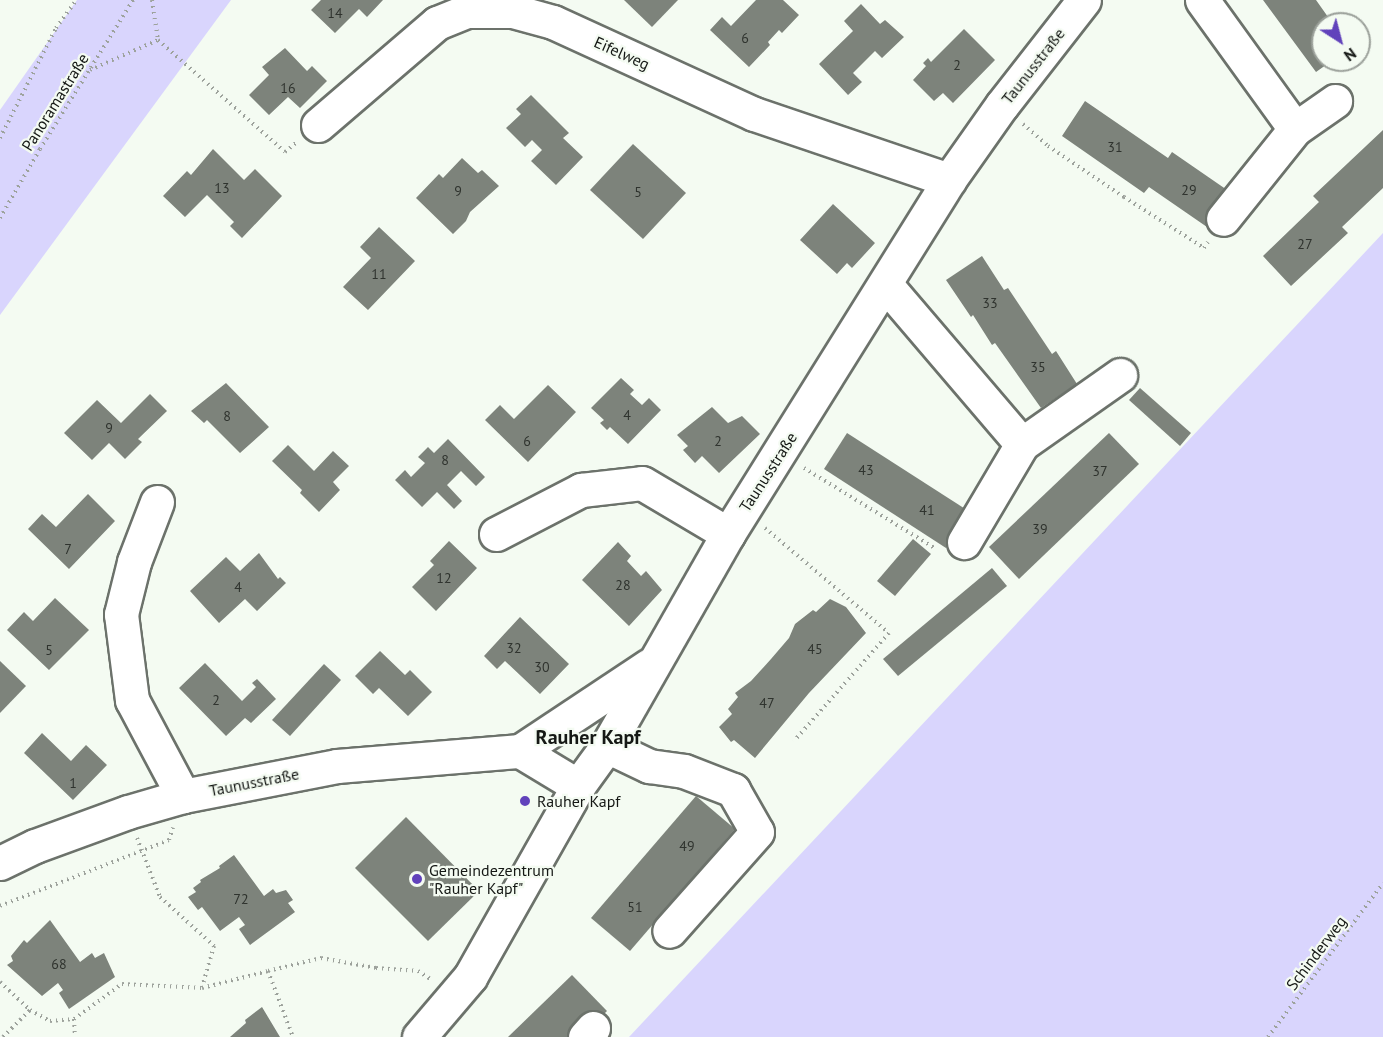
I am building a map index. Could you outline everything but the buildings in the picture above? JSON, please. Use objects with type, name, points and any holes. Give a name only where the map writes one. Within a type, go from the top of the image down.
[{"type":"street","name":"Taunusstraße","points":[[419,1037],[470,978],[578,786],[607,746],[736,522],[950,180],[1002,105],[1084,0]]},
{"type":"street","points":[[1202,0],[1295,129]]},
{"type":"street","name":"Eifelweg","points":[[318,125],[437,23],[467,11],[513,11],[553,22],[754,114],[950,180]]},
{"type":"street","points":[[1223,219],[1295,129],[1335,101]]},
{"type":"street","points":[[886,285],[1023,444]]},
{"type":"street","points":[[964,542],[1023,444],[1120,375]]},
{"type":"street","points":[[496,534],[581,490],[642,483],[736,522]]},
{"type":"street","points":[[157,502],[134,562],[121,614],[132,700],[183,796]]},
{"type":"street","name":"Taunusstraße","points":[[0,863],[35,846],[128,812],[183,796],[337,766],[520,751],[654,661]]},
{"type":"street","points":[[607,746],[649,766],[684,771],[733,790],[758,832],[669,931]]},
{"type":"street","points":[[520,751],[578,786]]},
{"type":"path","points":[[0,138],[56,28],[76,0]]},
{"type":"path","name":"Panoramastraße","points":[[0,219],[133,0]]},
{"type":"path","points":[[152,0],[158,40],[285,152],[318,125]]},
{"type":"path","points":[[89,70],[158,40]]},
{"type":"path","points":[[1002,105],[1048,146],[1204,248],[1223,219]]},
{"type":"path","points":[[781,453],[922,540]]},
{"type":"path","points":[[736,522],[889,633],[794,741]]},
{"type":"path","points":[[0,906],[169,840],[183,796]]},
{"type":"path","points":[[128,812],[160,897],[214,946],[202,988]]},
{"type":"path","name":"Schinderweg","points":[[1268,1037],[1383,883]]},
{"type":"path","points":[[0,982],[30,1010],[50,1022],[74,1019],[122,984],[202,988],[321,958],[376,968],[418,971],[455,995]]},
{"type":"path","points":[[268,971],[293,1037]]},
{"type":"path","points":[[3,1037],[30,1010]]},
{"type":"path","points":[[74,1019],[75,1037]]},
{"type":"shaded area","points":[[77,0],[231,0],[0,315],[0,110]]},
{"type":"shaded area","points":[[1383,233],[1383,1037],[629,1037]]},
{"type":"place","name":"Rauher Kapf","points":[[525,801]]},
{"type":"place","name":"Gemeindezentrum \"Rauher Kapf\"","points":[[417,879]]},
{"type":"district","name":"Rauher Kapf","points":[[588,737]]}]
